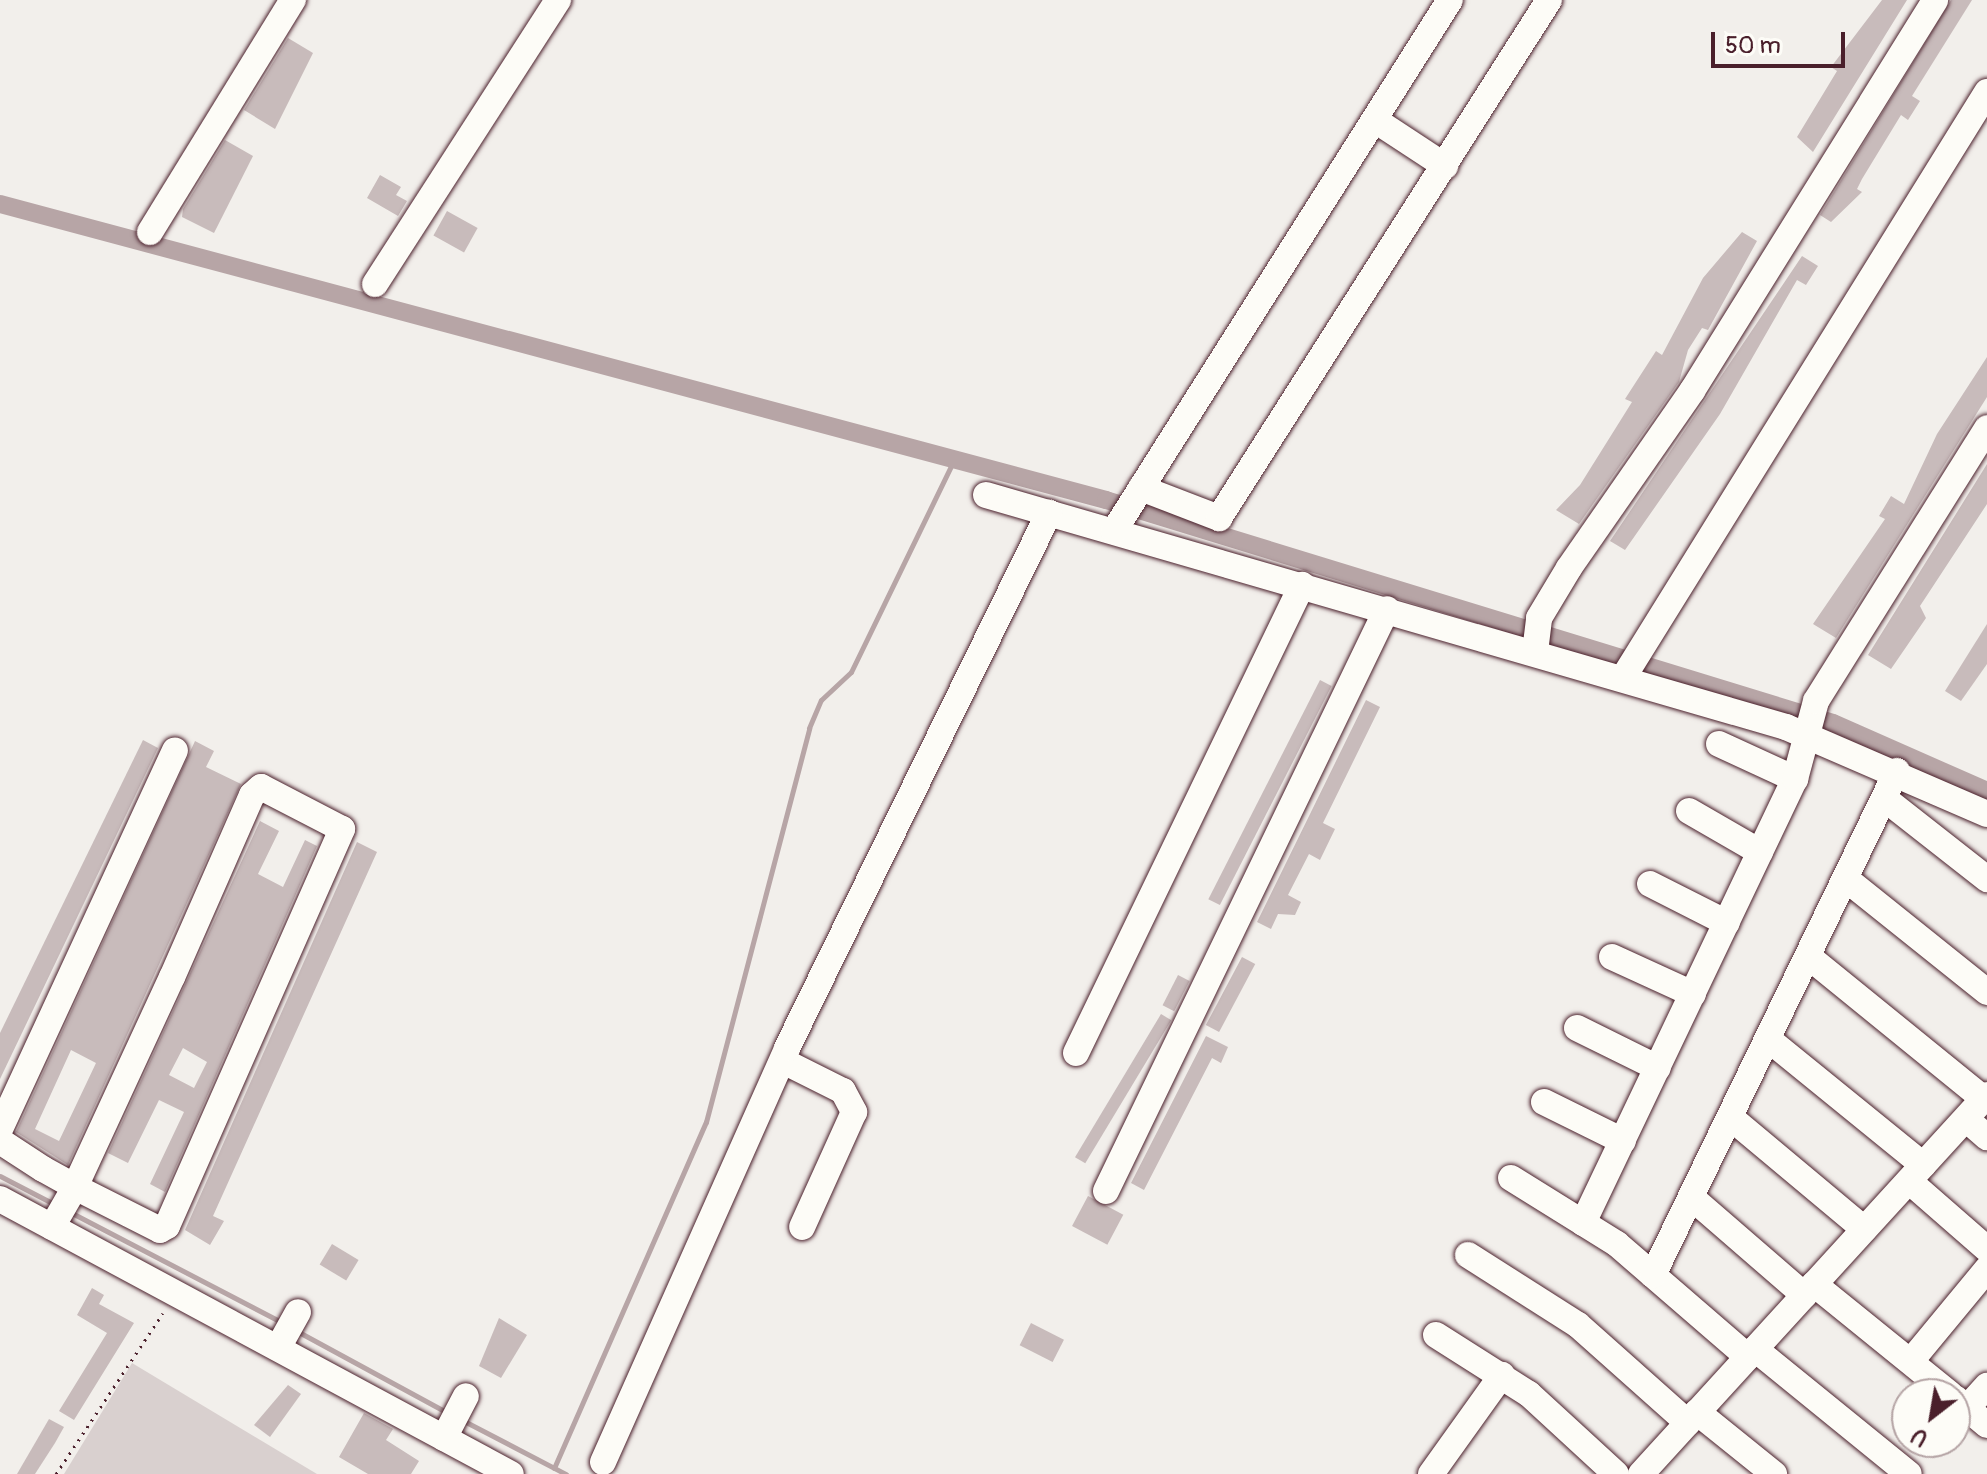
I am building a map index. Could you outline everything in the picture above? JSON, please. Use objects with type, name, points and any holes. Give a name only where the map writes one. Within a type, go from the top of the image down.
[{"type":"street","points":[[150,232],[293,0]]},
{"type":"street","points":[[375,284],[558,0]]},
{"type":"street","points":[[1117,527],[1450,0]]},
{"type":"street","points":[[1138,492],[1219,518],[1549,0]]},
{"type":"street","points":[[1535,651],[1539,618],[1692,391],[1935,0]]},
{"type":"street","points":[[1623,677],[1987,92]]},
{"type":"street","points":[[1375,120],[1445,166]]},
{"type":"street","points":[[1583,1223],[1795,779],[1816,701],[1987,428]]},
{"type":"street","points":[[986,495],[1049,513],[1117,527],[1302,585],[1807,733],[1987,814]]},
{"type":"street","points":[[603,1462],[783,1061],[1049,513]]},
{"type":"street","points":[[1076,1053],[1302,585]]},
{"type":"street","points":[[1106,1191],[1387,609]]},
{"type":"street","points":[[1719,744],[1795,779]]},
{"type":"street","points":[[0,1129],[175,750]]},
{"type":"street","points":[[1653,1275],[1897,771]]},
{"type":"street","points":[[0,1199],[63,1207],[160,1230],[172,1222],[342,829],[261,787],[252,795],[63,1207]]},
{"type":"street","points":[[1885,799],[1987,879]]},
{"type":"street","points":[[1689,811],[1760,852]]},
{"type":"street","points":[[1846,879],[1987,992]]},
{"type":"street","points":[[1650,884],[1727,923]]},
{"type":"street","points":[[1612,957],[1693,994]]},
{"type":"street","points":[[1641,1474],[1986,1097],[1809,957]]},
{"type":"street","points":[[1577,1028],[1658,1068]]},
{"type":"street","points":[[1768,1039],[1916,1173],[1987,1249]]},
{"type":"street","points":[[783,1061],[843,1091],[854,1112],[802,1227]]},
{"type":"street","points":[[1544,1102],[1623,1141]]},
{"type":"street","points":[[1730,1117],[1864,1229]]},
{"type":"street","points":[[1966,1119],[1987,1137]]},
{"type":"street","points":[[0,1141],[63,1207],[176,1292],[288,1329],[509,1473]]},
{"type":"street","points":[[1511,1178],[1583,1223],[1653,1275],[1909,1474]]},
{"type":"street","points":[[1691,1197],[1809,1290],[1931,1378]]},
{"type":"street","points":[[1468,1255],[1578,1325],[1692,1417],[1774,1474]]},
{"type":"street","points":[[1911,1361],[1987,1269]]},
{"type":"street","points":[[1436,1335],[1502,1375],[1616,1474]]},
{"type":"street","points":[[1431,1474],[1502,1375]]},
{"type":"street","points":[[1971,1401],[1987,1386]]},
{"type":"street","points":[[447,1433],[464,1400]]},
{"type":"path","points":[[56,1474],[176,1292]]},
{"type":"shaded area","points":[[132,1363],[317,1474],[64,1474]]},
{"type":"building","points":[[1882,0],[1907,0],[1813,152],[1797,137],[1837,71],[1831,67]]},
{"type":"building","points":[[1951,0],[1972,0],[1912,96],[1920,101],[1908,120],[1901,115],[1862,179],[1857,189],[1862,192],[1831,222],[1820,215]]},
{"type":"building","points":[[288,38],[313,53],[275,129],[244,110]]},
{"type":"building","points":[[225,140],[253,156],[214,233],[182,217],[183,209]]},
{"type":"building","points":[[380,175],[401,187],[396,195],[407,201],[398,216],[367,198]]},
{"type":"building","points":[[447,211],[478,228],[464,252],[433,235]]},
{"type":"building","points":[[1742,232],[1757,241],[1708,330],[1702,328],[1688,350],[1679,382],[1579,524],[1556,510],[1580,485],[1632,402],[1625,399],[1656,351],[1662,355],[1703,278]]},
{"type":"building","points":[[1802,256],[1818,266],[1806,285],[1797,280],[1720,414],[1625,550],[1610,541]]},
{"type":"building","points":[[1987,357],[1987,397],[1836,638],[1813,624],[1885,519],[1879,516],[1891,496],[1904,504],[1937,434]]},
{"type":"building","points":[[1987,464],[1987,504],[1920,606],[1926,618],[1891,669],[1868,655]]},
{"type":"building","points":[[1987,624],[1987,664],[1961,701],[1945,691]]},
{"type":"building","points":[[1320,680],[1332,686],[1220,905],[1208,899]]},
{"type":"building","points":[[1366,700],[1380,707],[1323,823],[1335,829],[1320,860],[1309,854],[1288,895],[1301,902],[1295,915],[1278,914],[1271,929],[1257,922]]},
{"type":"building","points":[[143,740],[158,748],[0,1079],[0,1033]]},
{"type":"building","points":[[195,741],[214,751],[206,767],[241,784],[68,1165],[16,1132]],"holes":[[[71,1050],[96,1063],[59,1141],[35,1129]]]},
{"type":"building","points":[[260,821],[279,831],[258,874],[283,887],[305,840],[317,846],[165,1192],[150,1184],[184,1112],[159,1100],[128,1163],[108,1153]],"holes":[[[183,1048],[207,1062],[194,1088],[169,1075]]]},
{"type":"building","points":[[357,842],[377,852],[213,1216],[224,1221],[210,1245],[185,1230]]},
{"type":"building","points":[[1242,957],[1255,964],[1219,1032],[1206,1025]]},
{"type":"building","points":[[1178,975],[1190,981],[1174,1011],[1163,1005]]},
{"type":"building","points":[[1161,1014],[1171,1020],[1085,1163],[1075,1157]]},
{"type":"building","points":[[1206,1036],[1228,1047],[1221,1063],[1212,1058],[1144,1190],[1131,1183]]},
{"type":"building","points":[[1088,1196],[1123,1215],[1107,1245],[1072,1226]]},
{"type":"building","points":[[332,1244],[359,1260],[346,1281],[320,1265]]},
{"type":"building","points":[[92,1288],[104,1295],[99,1304],[134,1323],[74,1420],[59,1411],[107,1333],[77,1315]]},
{"type":"building","points":[[499,1318],[527,1335],[501,1378],[479,1366]]},
{"type":"building","points":[[1031,1323],[1064,1340],[1053,1362],[1020,1345]]},
{"type":"building","points":[[288,1385],[301,1394],[270,1437],[254,1425]]},
{"type":"building","points":[[364,1413],[393,1429],[386,1440],[419,1461],[411,1474],[368,1474],[339,1457]]},
{"type":"building","points":[[49,1419],[64,1427],[55,1443],[35,1474],[17,1474]]},
{"type":"waterway","points":[[0,204],[1106,500],[1833,723],[1987,791]]},
{"type":"waterway","points":[[554,1468],[706,1122],[809,728],[821,700],[851,672],[954,460]]},
{"type":"waterway","points":[[0,1176],[56,1205]]},
{"type":"waterway","points":[[68,1211],[283,1323]]},
{"type":"waterway","points":[[295,1330],[448,1413]]},
{"type":"waterway","points":[[464,1421],[566,1474]]}]
